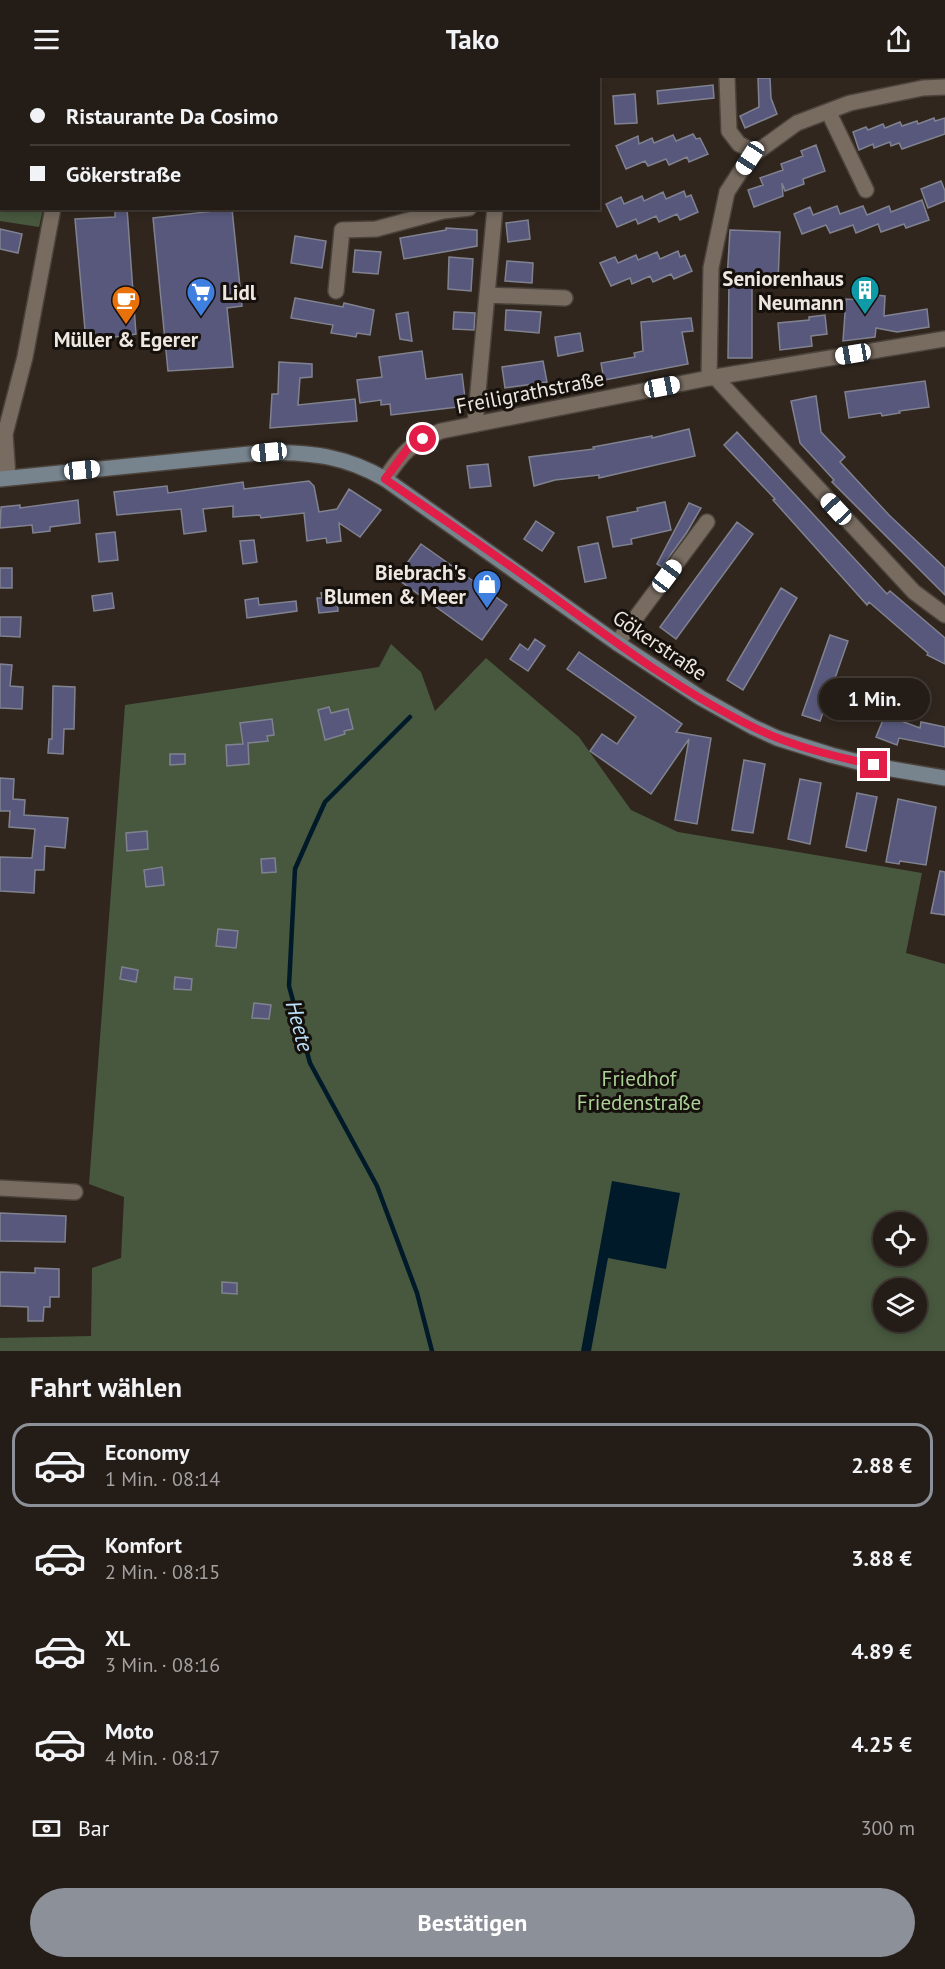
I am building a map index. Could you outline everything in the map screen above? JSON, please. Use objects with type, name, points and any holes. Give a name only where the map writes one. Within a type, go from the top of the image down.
[{"type":"main road","points":[[4,478],[269,452],[329,456],[351,462],[385,479]]},
{"type":"main road","name":"Gökerstraße","points":[[385,479],[617,643],[701,698],[753,727],[777,738],[831,755],[945,778]]},
{"type":"street","points":[[727,78],[729,131],[739,144],[755,153]]},
{"type":"street","points":[[945,87],[923,88],[850,103],[829,113],[797,123],[755,153],[727,192],[711,268],[712,378],[914,592],[945,615]]},
{"type":"street","points":[[829,113],[866,190]]},
{"type":"street","points":[[4,478],[5,434],[25,357],[53,210]]},
{"type":"street","points":[[336,291],[342,230],[376,229],[452,210]]},
{"type":"street","points":[[475,424],[495,210]]},
{"type":"street","points":[[487,295],[565,298]]},
{"type":"street","name":"Freiligrathstraße","points":[[385,479],[409,447],[441,431],[712,378],[945,339]]},
{"type":"street","points":[[617,643],[707,522]]},
{"type":"street","points":[[0,1188],[75,1192]]},
{"type":"green space","points":[[0,210],[43,210],[39,227],[0,221]]},
{"type":"green space","name":"Friedhof Friedenstraße","points":[[391,644],[421,672],[435,711],[486,658],[579,737],[631,810],[678,832],[922,873],[906,953],[945,964],[945,1351],[0,1351],[0,1338],[91,1336],[92,1268],[121,1258],[124,1197],[89,1184],[125,705],[379,667]]},
{"type":"water","points":[[612,1181],[680,1193],[666,1269],[608,1258],[591,1351],[581,1351]]},
{"type":"building","points":[[758,78],[770,78],[771,98],[777,114],[745,128],[740,116],[759,107]]},
{"type":"building","points":[[713,85],[714,98],[658,104],[657,91]]},
{"type":"building","points":[[635,94],[637,123],[615,124],[613,96]]},
{"type":"building","points":[[934,118],[935,121],[945,118],[945,134],[902,149],[899,143],[891,146],[890,142],[874,148],[873,144],[859,150],[853,132],[866,127],[868,130],[883,124],[885,128],[900,122],[902,126],[917,121],[918,124]]},
{"type":"building","points":[[693,134],[696,139],[700,138],[708,154],[689,162],[687,157],[669,165],[666,159],[648,166],[645,161],[626,169],[616,146],[638,136],[639,144],[652,138],[654,143],[673,135],[676,141]]},
{"type":"building","points":[[816,145],[825,171],[803,179],[804,184],[785,191],[782,183],[783,196],[754,207],[748,190],[763,185],[760,178],[783,170],[781,164],[803,156],[801,151]]},
{"type":"building","points":[[941,181],[945,191],[945,201],[928,208],[921,189]]},
{"type":"building","points":[[684,191],[686,197],[691,195],[698,212],[680,220],[677,214],[659,222],[656,216],[638,224],[636,219],[617,227],[606,204],[621,197],[624,204],[642,196],[644,201],[663,192],[666,199]]},
{"type":"building","points":[[922,200],[929,220],[906,228],[904,224],[881,232],[878,224],[856,233],[853,225],[830,233],[826,225],[802,234],[794,214],[810,207],[813,215],[837,206],[840,214],[863,206],[867,215],[889,206],[891,212]]},
{"type":"building","points":[[115,210],[127,210],[136,334],[86,341],[75,219],[115,217]]},
{"type":"building","points":[[232,210],[242,306],[227,308],[233,367],[168,371],[153,218]]},
{"type":"building","points":[[528,220],[530,239],[508,242],[506,223]]},
{"type":"building","points":[[446,228],[477,230],[477,246],[404,259],[400,238],[446,230]]},
{"type":"building","points":[[0,229],[22,234],[18,253],[0,249]]},
{"type":"building","points":[[730,230],[780,232],[778,282],[752,281],[752,358],[728,358],[729,280],[727,280]]},
{"type":"building","points":[[295,236],[326,241],[322,268],[291,263]]},
{"type":"building","points":[[355,250],[381,252],[378,274],[353,272]]},
{"type":"building","points":[[678,251],[680,257],[685,255],[692,271],[674,279],[671,274],[653,282],[650,276],[632,284],[630,278],[611,286],[600,263],[615,257],[618,263],[636,255],[638,260],[657,252],[660,259]]},
{"type":"building","points":[[449,257],[473,259],[471,291],[448,289]]},
{"type":"building","points":[[507,261],[533,263],[532,283],[505,281]]},
{"type":"building","name":"Seniorenhaus Neumann","points":[[875,295],[885,296],[884,316],[927,309],[929,327],[897,332],[876,328],[875,337],[843,341],[846,299],[874,301]]},
{"type":"building","points":[[295,298],[343,307],[344,303],[374,310],[370,335],[357,333],[356,337],[331,333],[333,325],[291,318]]},
{"type":"building","points":[[506,310],[541,312],[539,333],[505,330]]},
{"type":"building","points":[[408,312],[412,341],[400,339],[396,314]]},
{"type":"building","points":[[454,312],[475,313],[474,330],[453,329]]},
{"type":"building","points":[[825,315],[827,334],[811,336],[812,346],[780,350],[778,323],[809,320],[809,317]]},
{"type":"building","points":[[691,318],[693,331],[682,332],[688,364],[604,380],[601,363],[635,357],[634,353],[643,351],[641,322]]},
{"type":"building","points":[[580,333],[583,351],[558,356],[555,337]]},
{"type":"building","points":[[422,351],[426,379],[462,374],[466,406],[391,415],[390,404],[381,405],[381,400],[360,403],[357,380],[382,377],[379,357]]},
{"type":"building","points":[[543,361],[547,382],[505,388],[502,367]]},
{"type":"building","points":[[279,362],[312,364],[312,377],[300,378],[298,405],[355,399],[357,421],[270,428],[272,394],[278,394]]},
{"type":"building","points":[[925,381],[929,407],[882,416],[881,413],[849,418],[845,392]]},
{"type":"building","points":[[816,396],[821,432],[845,457],[840,462],[889,515],[945,568],[945,595],[832,482],[834,480],[800,443],[791,401]]},
{"type":"building","points":[[689,429],[695,456],[599,478],[599,475],[555,480],[534,486],[529,457],[594,449],[593,447],[652,436],[652,438]]},
{"type":"building","points":[[737,432],[887,594],[890,591],[945,638],[945,664],[927,655],[928,653],[869,602],[867,605],[773,500],[775,499],[724,445]]},
{"type":"building","points":[[488,464],[491,486],[470,488],[467,466]]},
{"type":"building","points":[[309,481],[314,486],[319,512],[337,509],[349,489],[381,510],[360,537],[339,523],[341,541],[327,543],[326,538],[307,541],[304,513],[261,518],[260,515],[233,517],[233,506],[203,509],[206,531],[184,534],[181,509],[117,515],[114,492],[167,486],[168,493],[243,482],[244,489]]},
{"type":"building","points":[[78,500],[80,523],[50,527],[50,531],[33,533],[32,525],[0,528],[1,507],[20,505],[20,508]]},
{"type":"building","points":[[665,502],[671,530],[631,539],[632,544],[613,547],[607,517],[638,511],[637,508]]},
{"type":"building","points":[[689,503],[701,508],[662,567],[657,564]]},
{"type":"building","points":[[536,521],[554,533],[542,551],[524,539]]},
{"type":"building","points":[[737,522],[753,534],[676,639],[660,627]]},
{"type":"building","points":[[115,532],[118,560],[99,562],[96,534]]},
{"type":"building","points":[[254,540],[257,562],[243,564],[240,541]]},
{"type":"building","points":[[598,543],[606,578],[585,582],[578,547]]},
{"type":"building","points":[[421,544],[507,605],[482,640],[396,578]]},
{"type":"building","points":[[0,568],[12,568],[12,588],[0,588]]},
{"type":"building","points":[[781,588],[797,598],[743,690],[727,680]]},
{"type":"building","points":[[336,591],[338,611],[319,613],[317,598],[322,598],[321,593]]},
{"type":"building","points":[[112,593],[114,608],[94,611],[92,596]]},
{"type":"building","points":[[258,598],[259,605],[296,601],[297,611],[247,618],[245,600]]},
{"type":"building","points":[[0,617],[21,617],[20,637],[0,636]]},
{"type":"building","points":[[830,635],[848,641],[820,721],[802,715]]},
{"type":"building","points":[[535,639],[545,646],[528,671],[510,659],[520,644],[528,650]]},
{"type":"building","points":[[579,652],[682,724],[676,732],[711,738],[697,824],[675,820],[689,739],[651,794],[590,751],[602,734],[617,744],[636,717],[567,669]]},
{"type":"building","points":[[0,664],[12,665],[10,686],[23,687],[22,709],[0,708]]},
{"type":"building","points":[[53,686],[75,687],[74,729],[64,729],[63,754],[48,753],[49,739],[52,739]]},
{"type":"building","points":[[329,707],[331,713],[348,709],[353,729],[325,740],[318,710]]},
{"type":"building","points":[[885,715],[920,728],[921,722],[945,727],[945,747],[899,738],[897,745],[876,737]]},
{"type":"building","points":[[272,719],[274,735],[267,736],[268,741],[248,743],[249,764],[227,766],[226,745],[243,744],[240,723]]},
{"type":"building","points":[[170,754],[185,754],[185,764],[170,765]]},
{"type":"building","points":[[744,760],[765,764],[753,833],[732,830]]},
{"type":"building","points":[[0,778],[14,779],[13,799],[25,800],[24,815],[68,818],[65,848],[45,846],[44,870],[35,870],[34,893],[0,891],[0,857],[32,858],[35,829],[9,827],[10,811],[0,811]]},
{"type":"building","points":[[800,779],[821,783],[810,844],[788,839]]},
{"type":"building","points":[[857,793],[877,797],[866,851],[846,847]]},
{"type":"building","points":[[898,799],[936,807],[926,865],[900,861],[899,864],[886,862]]},
{"type":"building","points":[[147,831],[148,849],[127,851],[126,833]]},
{"type":"building","points":[[275,858],[276,872],[262,873],[261,859]]},
{"type":"building","points":[[162,867],[164,885],[146,887],[144,870]]},
{"type":"building","points":[[940,871],[945,872],[945,915],[931,913]]},
{"type":"building","points":[[218,929],[238,931],[236,948],[216,946]]},
{"type":"building","points":[[122,967],[138,970],[136,982],[120,979]]},
{"type":"building","points":[[175,977],[192,979],[191,990],[174,989]]},
{"type":"building","points":[[254,1003],[271,1005],[269,1019],[252,1018]]},
{"type":"building","points":[[0,1213],[66,1216],[65,1242],[0,1241]]},
{"type":"building","points":[[35,1268],[59,1269],[59,1297],[50,1297],[50,1307],[44,1307],[43,1321],[28,1321],[28,1307],[0,1306],[0,1272],[35,1273]]},
{"type":"building","points":[[222,1282],[237,1283],[237,1294],[222,1293]]},
{"type":"waterway","name":"Heete","points":[[410,717],[325,802],[310,835],[295,869],[289,986],[310,1063],[377,1186],[417,1293],[432,1351]]},
{"type":"place","name":"Seniorenhaus Neumann","points":[[865,316]]},
{"type":"place","name":"Lidl","points":[[201,318]]},
{"type":"place","name":"Müller & Egerer","points":[[126,326]]},
{"type":"place","name":"Biebrach's Blumen & Meer","points":[[487,610]]},
{"type":"route","points":[[423,439],[409,447],[385,479],[617,643],[701,698],[777,738],[831,755],[874,765]]}]
